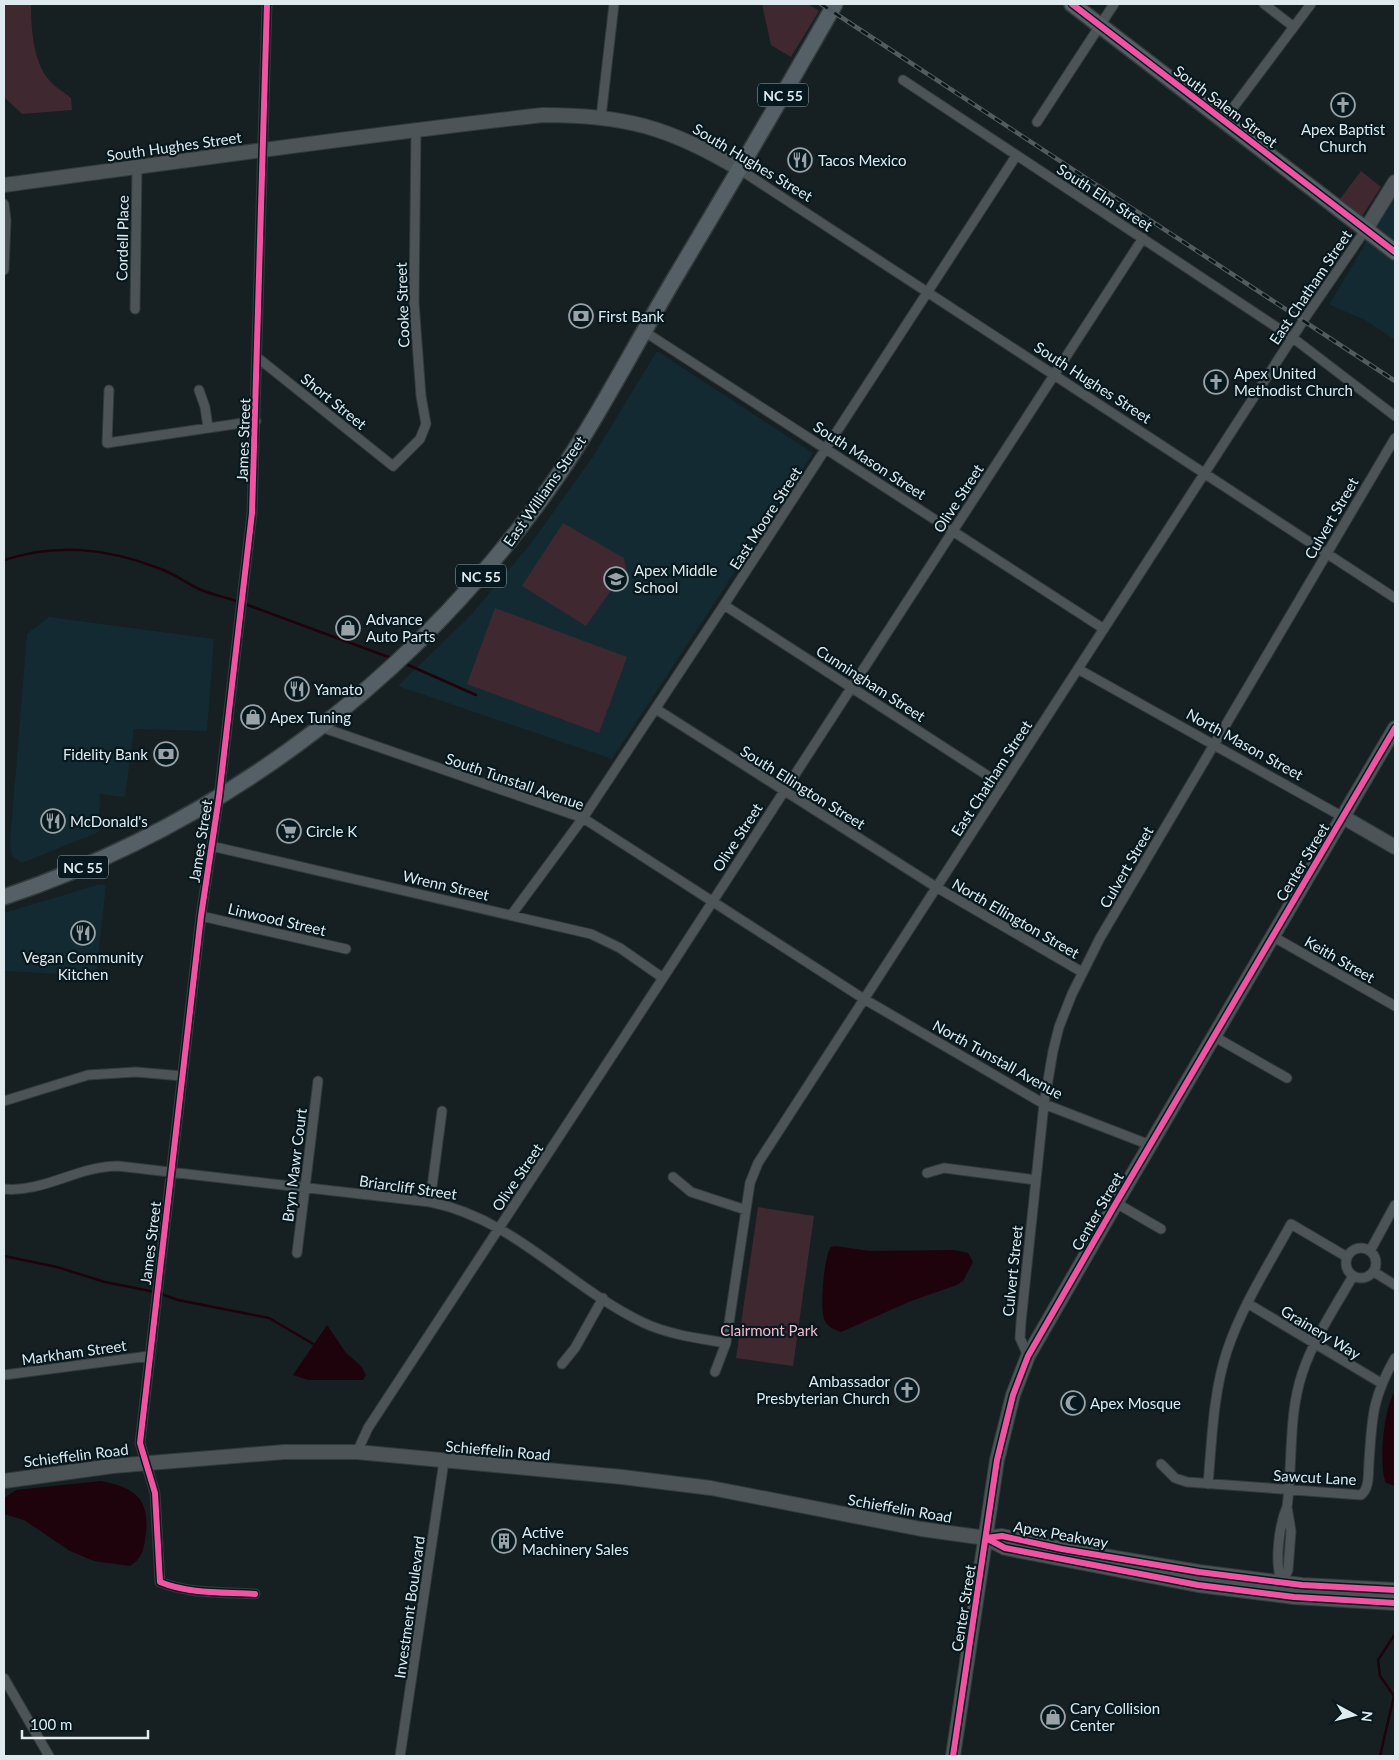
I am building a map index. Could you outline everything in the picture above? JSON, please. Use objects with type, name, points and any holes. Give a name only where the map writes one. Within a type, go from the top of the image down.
[{"type":"main road","name":"East Williams Street","points":[[4,897],[78,869],[130,846],[219,798],[274,763],[366,690],[422,639],[461,599],[503,549],[560,472],[645,332],[835,4]]},
{"type":"main road","name":"South Salem Street","points":[[1072,4],[1395,252]]},
{"type":"street","name":"James Street","points":[[255,1594],[174,1588],[160,1582],[155,1493],[140,1443],[201,916],[219,798],[252,513],[267,4]]},
{"type":"street","points":[[601,117],[614,4]]},
{"type":"street","points":[[1037,122],[1114,4]]},
{"type":"street","points":[[1264,4],[1294,27]]},
{"type":"street","points":[[1224,120],[1312,4]]},
{"type":"street","name":"South Elm Street","points":[[903,80],[1293,338],[1395,416]]},
{"type":"street","name":"South Hughes Street","points":[[4,185],[264,149],[544,115],[601,117],[628,121],[663,131],[713,153],[739,169],[1395,598]]},
{"type":"street","name":"Cooke Street","points":[[393,466],[420,439],[426,424],[421,396],[414,302],[416,130]]},
{"type":"street","name":"East Moore Street","points":[[512,914],[583,818],[1016,156]]},
{"type":"street","name":"Cordell Place","points":[[135,309],[137,167]]},
{"type":"street","points":[[1366,229],[1393,190]]},
{"type":"street","points":[[4,204],[6,220],[4,270]]},
{"type":"street","name":"East Chatham Street","points":[[715,1372],[726,1343],[750,1183],[758,1163],[1104,628],[1366,229]]},
{"type":"street","name":"Olive Street","points":[[357,1452],[368,1428],[664,978],[851,686],[1143,238]]},
{"type":"street","name":"South Mason Street","points":[[645,332],[1104,628]]},
{"type":"street","name":"Short Street","points":[[258,358],[393,466]]},
{"type":"street","points":[[109,390],[107,443],[256,421]]},
{"type":"street","points":[[198,390],[205,407],[208,427]]},
{"type":"street","name":"Culvert Street","points":[[1028,1356],[1020,1338],[1021,1322],[1044,1104],[1057,1032],[1082,972],[1395,438]]},
{"type":"street","name":"Cunningham Street","points":[[724,605],[1002,785]]},
{"type":"street","name":"North Mason Street","points":[[1078,669],[1395,847]]},
{"type":"street","name":"South Ellington Street","points":[[656,708],[784,792],[936,887]]},
{"type":"street","name":"South Tunstall Avenue","points":[[321,727],[583,818],[864,999]]},
{"type":"street","name":"Center Street","points":[[954,1756],[994,1477],[1006,1420],[1016,1385],[1028,1356],[1395,728]]},
{"type":"street","name":"Wrenn Street","points":[[211,846],[512,914],[606,940],[664,978]]},
{"type":"street","name":"North Ellington Street","points":[[936,887],[1082,972]]},
{"type":"street","name":"Linwood Street","points":[[201,916],[346,950]]},
{"type":"street","name":"Keith Street","points":[[1272,936],[1395,1006]]},
{"type":"street","name":"North Tunstall Avenue","points":[[864,999],[1044,1104],[1150,1145]]},
{"type":"street","points":[[1215,1037],[1287,1078]]},
{"type":"street","points":[[4,1101],[88,1075],[136,1072],[182,1076]]},
{"type":"street","name":"Bryn Mawr Court","points":[[297,1253],[318,1081]]},
{"type":"street","points":[[430,1202],[442,1111]]},
{"type":"street","name":"Briarcliff Street","points":[[4,1189],[27,1189],[103,1166],[172,1171],[430,1202],[457,1207],[499,1228],[603,1298],[652,1326],[676,1334],[726,1343]]},
{"type":"street","points":[[928,1173],[944,1168],[1036,1180]]},
{"type":"street","points":[[673,1177],[691,1192],[746,1210]]},
{"type":"street","points":[[1116,1203],[1161,1229]]},
{"type":"street","points":[[1370,1251],[1395,1205]]},
{"type":"street","points":[[1208,1484],[1221,1372],[1233,1335],[1247,1303],[1290,1224],[1347,1257]]},
{"type":"street","points":[[1358,1248],[1370,1251],[1376,1263],[1374,1272],[1366,1278],[1353,1276],[1346,1265],[1347,1257],[1358,1248]]},
{"type":"street","points":[[1374,1272],[1395,1285]]},
{"type":"street","points":[[1281,1588],[1277,1571],[1282,1521],[1287,1506],[1289,1490],[1298,1392],[1307,1360],[1353,1276]]},
{"type":"street","points":[[562,1364],[575,1348],[603,1298]]},
{"type":"street","name":"Grainery Way","points":[[1247,1303],[1381,1383]]},
{"type":"street","name":"Markham Street","points":[[4,1375],[149,1356]]},
{"type":"street","name":"Sawcut Lane","points":[[1161,1464],[1175,1478],[1187,1482],[1353,1496],[1363,1493],[1368,1485],[1374,1410],[1381,1383],[1395,1358]]},
{"type":"street","name":"Schieffelin Road","points":[[4,1481],[79,1470],[284,1452],[357,1452],[622,1477],[711,1488],[856,1517],[986,1538]]},
{"type":"street","name":"Investment Boulevard","points":[[400,1756],[444,1461]]},
{"type":"street","name":"Apex Peakway","points":[[986,1538],[1005,1548],[1141,1576],[1281,1588],[1395,1603]]},
{"type":"street","name":"Apex Peakway","points":[[1281,1588],[1395,1590]]},
{"type":"street","points":[[4,1678],[49,1756]]},
{"type":"shaded area","points":[[1392,199],[1395,200],[1395,340],[1365,320],[1330,305]]},
{"type":"shaded area","name":"Apex Middle School","points":[[657,351],[813,453],[612,759],[398,686],[471,615],[532,542],[592,458]]},
{"type":"shaded area","points":[[49,617],[214,639],[207,731],[134,729],[125,797],[100,794],[99,832],[22,863],[12,856],[10,842],[27,634]]},
{"type":"shaded area","points":[[97,885],[106,885],[96,976],[4,971],[4,913]]},
{"type":"shaded area","points":[[831,1247],[870,1251],[954,1250],[968,1253],[973,1262],[963,1281],[957,1285],[911,1301],[841,1332],[826,1323],[822,1307],[826,1261]]},
{"type":"shaded area","points":[[327,1325],[346,1353],[361,1366],[366,1375],[363,1380],[308,1380],[293,1375]]},
{"type":"shaded area","points":[[1395,1392],[1395,1486],[1386,1483],[1382,1464],[1382,1451],[1385,1422],[1391,1399]]},
{"type":"shaded area","points":[[101,1481],[125,1488],[140,1499],[144,1506],[146,1516],[145,1540],[141,1555],[130,1566],[94,1561],[70,1551],[24,1520],[4,1514],[4,1498],[16,1490]]},
{"type":"green space","points":[[4,4],[31,4],[32,33],[39,64],[49,80],[71,98],[72,110],[22,114],[4,97]]},
{"type":"green space","points":[[762,4],[808,4],[819,11],[791,57],[771,45]]},
{"type":"green space","points":[[1361,171],[1381,187],[1362,216],[1340,199]]},
{"type":"green space","points":[[563,523],[624,558],[626,569],[586,626],[522,586]]},
{"type":"green space","points":[[495,608],[627,657],[599,733],[467,684]]},
{"type":"green space","name":"Clairmont Park","points":[[758,1207],[814,1216],[793,1366],[736,1358]]},
{"type":"waterway","points":[[4,560],[43,551],[81,550],[100,552],[139,561],[169,572],[204,591],[239,602]]},
{"type":"waterway","points":[[245,604],[391,658]]},
{"type":"waterway","points":[[406,664],[476,695]]},
{"type":"waterway","points":[[4,1256],[57,1267],[105,1282],[155,1292]]},
{"type":"waterway","points":[[161,1294],[178,1300],[269,1318],[315,1345]]},
{"type":"waterway","points":[[1380,1756],[1394,1696],[1380,1676],[1378,1660],[1395,1634]]},
{"type":"railway","points":[[821,4],[1395,381]]},
{"type":"cycle path","points":[[255,1594],[194,1591],[160,1582],[155,1493],[140,1443],[201,916],[219,797],[252,513],[267,4]]},
{"type":"cycle path","points":[[1072,4],[1395,252]]},
{"type":"cycle path","points":[[953,1756],[997,1460],[1013,1395],[1028,1356],[1395,728]]},
{"type":"cycle path","points":[[986,1538],[1002,1536],[1062,1549],[1199,1572],[1302,1585],[1395,1590]]},
{"type":"cycle path","points":[[986,1538],[1005,1548],[1198,1585],[1294,1597],[1395,1603]]},
{"type":"place","name":"Apex Baptist Church","points":[[1343,105]]},
{"type":"place","name":"Tacos Mexico","points":[[800,160]]},
{"type":"place","name":"First Bank","points":[[581,316]]},
{"type":"place","name":"Apex United Methodist Church","points":[[1216,382]]},
{"type":"place","name":"Apex Middle School","points":[[616,579]]},
{"type":"place","name":"Advance Auto Parts","points":[[348,628]]},
{"type":"place","name":"Yamato","points":[[297,689]]},
{"type":"place","name":"Apex Tuning","points":[[253,717]]},
{"type":"place","name":"Fidelity Bank","points":[[166,754]]},
{"type":"place","name":"McDonald's","points":[[53,821]]},
{"type":"place","name":"Circle K","points":[[289,831]]},
{"type":"place","name":"Vegan Community Kitchen","points":[[83,933]]},
{"type":"place","name":"Ambassador Presbyterian Church","points":[[907,1390]]},
{"type":"place","name":"Apex Mosque","points":[[1073,1403]]},
{"type":"place","name":"Active Machinery Sales","points":[[504,1541]]},
{"type":"place","name":"Cary Collision Center","points":[[1053,1717]]}]
